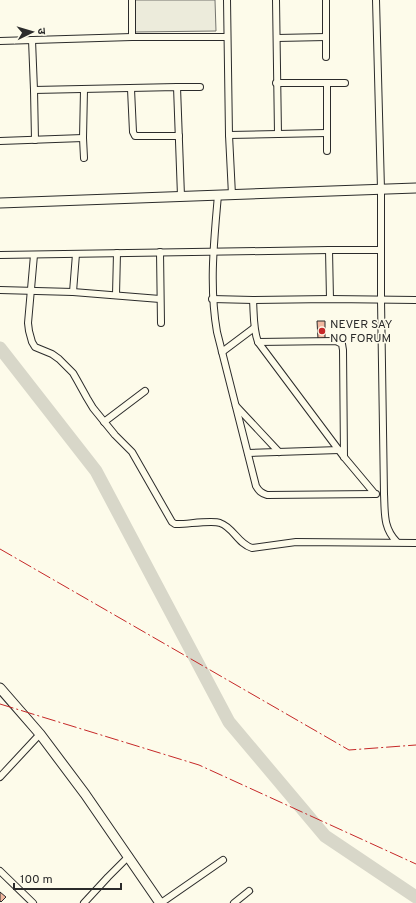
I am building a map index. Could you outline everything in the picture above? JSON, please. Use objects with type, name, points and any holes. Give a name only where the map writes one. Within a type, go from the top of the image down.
[{"type":"street","points":[[132,0],[132,37]]},
{"type":"street","points":[[227,0],[232,195]]},
{"type":"street","points":[[276,0],[276,83],[278,134]]},
{"type":"street","points":[[326,0],[326,57]]},
{"type":"street","points":[[376,0],[381,190],[381,300],[385,520],[389,532],[398,542]]},
{"type":"street","points":[[0,41],[227,36]]},
{"type":"street","points":[[277,38],[326,37]]},
{"type":"street","points":[[32,40],[35,140]]},
{"type":"street","points":[[276,83],[345,83]]},
{"type":"street","points":[[326,84],[327,151]]},
{"type":"street","points":[[176,87],[181,196]]},
{"type":"street","points":[[34,90],[200,87]]},
{"type":"street","points":[[131,89],[133,132],[135,136],[179,136]]},
{"type":"street","points":[[84,90],[84,158]]},
{"type":"street","points":[[230,135],[326,134]]},
{"type":"street","points":[[0,141],[83,138]]},
{"type":"street","points":[[0,203],[416,188]]},
{"type":"street","points":[[218,195],[213,252],[212,299],[222,352],[258,490],[262,494],[267,495],[384,494]]},
{"type":"street","points":[[329,250],[330,299]]},
{"type":"street","points":[[0,255],[381,250]]},
{"type":"street","points":[[160,252],[161,323]]},
{"type":"street","points":[[116,295],[117,253]]},
{"type":"street","points":[[73,292],[76,254]]},
{"type":"street","points":[[34,255],[28,323],[28,331],[32,342],[35,346],[60,359],[73,373],[78,380],[86,398],[115,435],[132,452],[172,522],[175,524],[217,522],[226,526],[243,544],[252,548],[296,542],[416,543]]},
{"type":"street","points":[[0,290],[73,292],[160,299]]},
{"type":"street","points":[[212,299],[416,300]]},
{"type":"street","points":[[253,300],[254,328],[258,342],[344,457],[375,494]]},
{"type":"street","points":[[222,352],[254,328]]},
{"type":"street","points":[[258,342],[335,341],[342,344],[344,457]]},
{"type":"street","points":[[104,422],[145,391]]},
{"type":"street","points":[[235,405],[279,452]]},
{"type":"street","points":[[248,453],[339,450]]},
{"type":"street","points":[[0,688],[40,734],[85,794],[161,903],[223,860]]},
{"type":"street","points":[[0,777],[40,734]]},
{"type":"street","points":[[84,903],[129,856]]},
{"type":"street","points":[[0,871],[33,903]]},
{"type":"street","points":[[234,903],[249,891]]},
{"type":"shaded area","points":[[134,0],[215,0],[216,31],[135,32]]},
{"type":"building","points":[[317,321],[325,321],[325,338],[318,339]]},
{"type":"building","points":[[0,892],[6,897],[1,902],[0,901]]},
{"type":"waterway","points":[[0,348],[96,471],[229,722],[325,836],[416,897]]},
{"type":"power","points":[[0,549],[349,750],[416,745]]},
{"type":"power","points":[[0,704],[199,765],[416,864]]},
{"type":"place","name":"NEVER SAY NO FORUM","points":[[322,331]]}]
